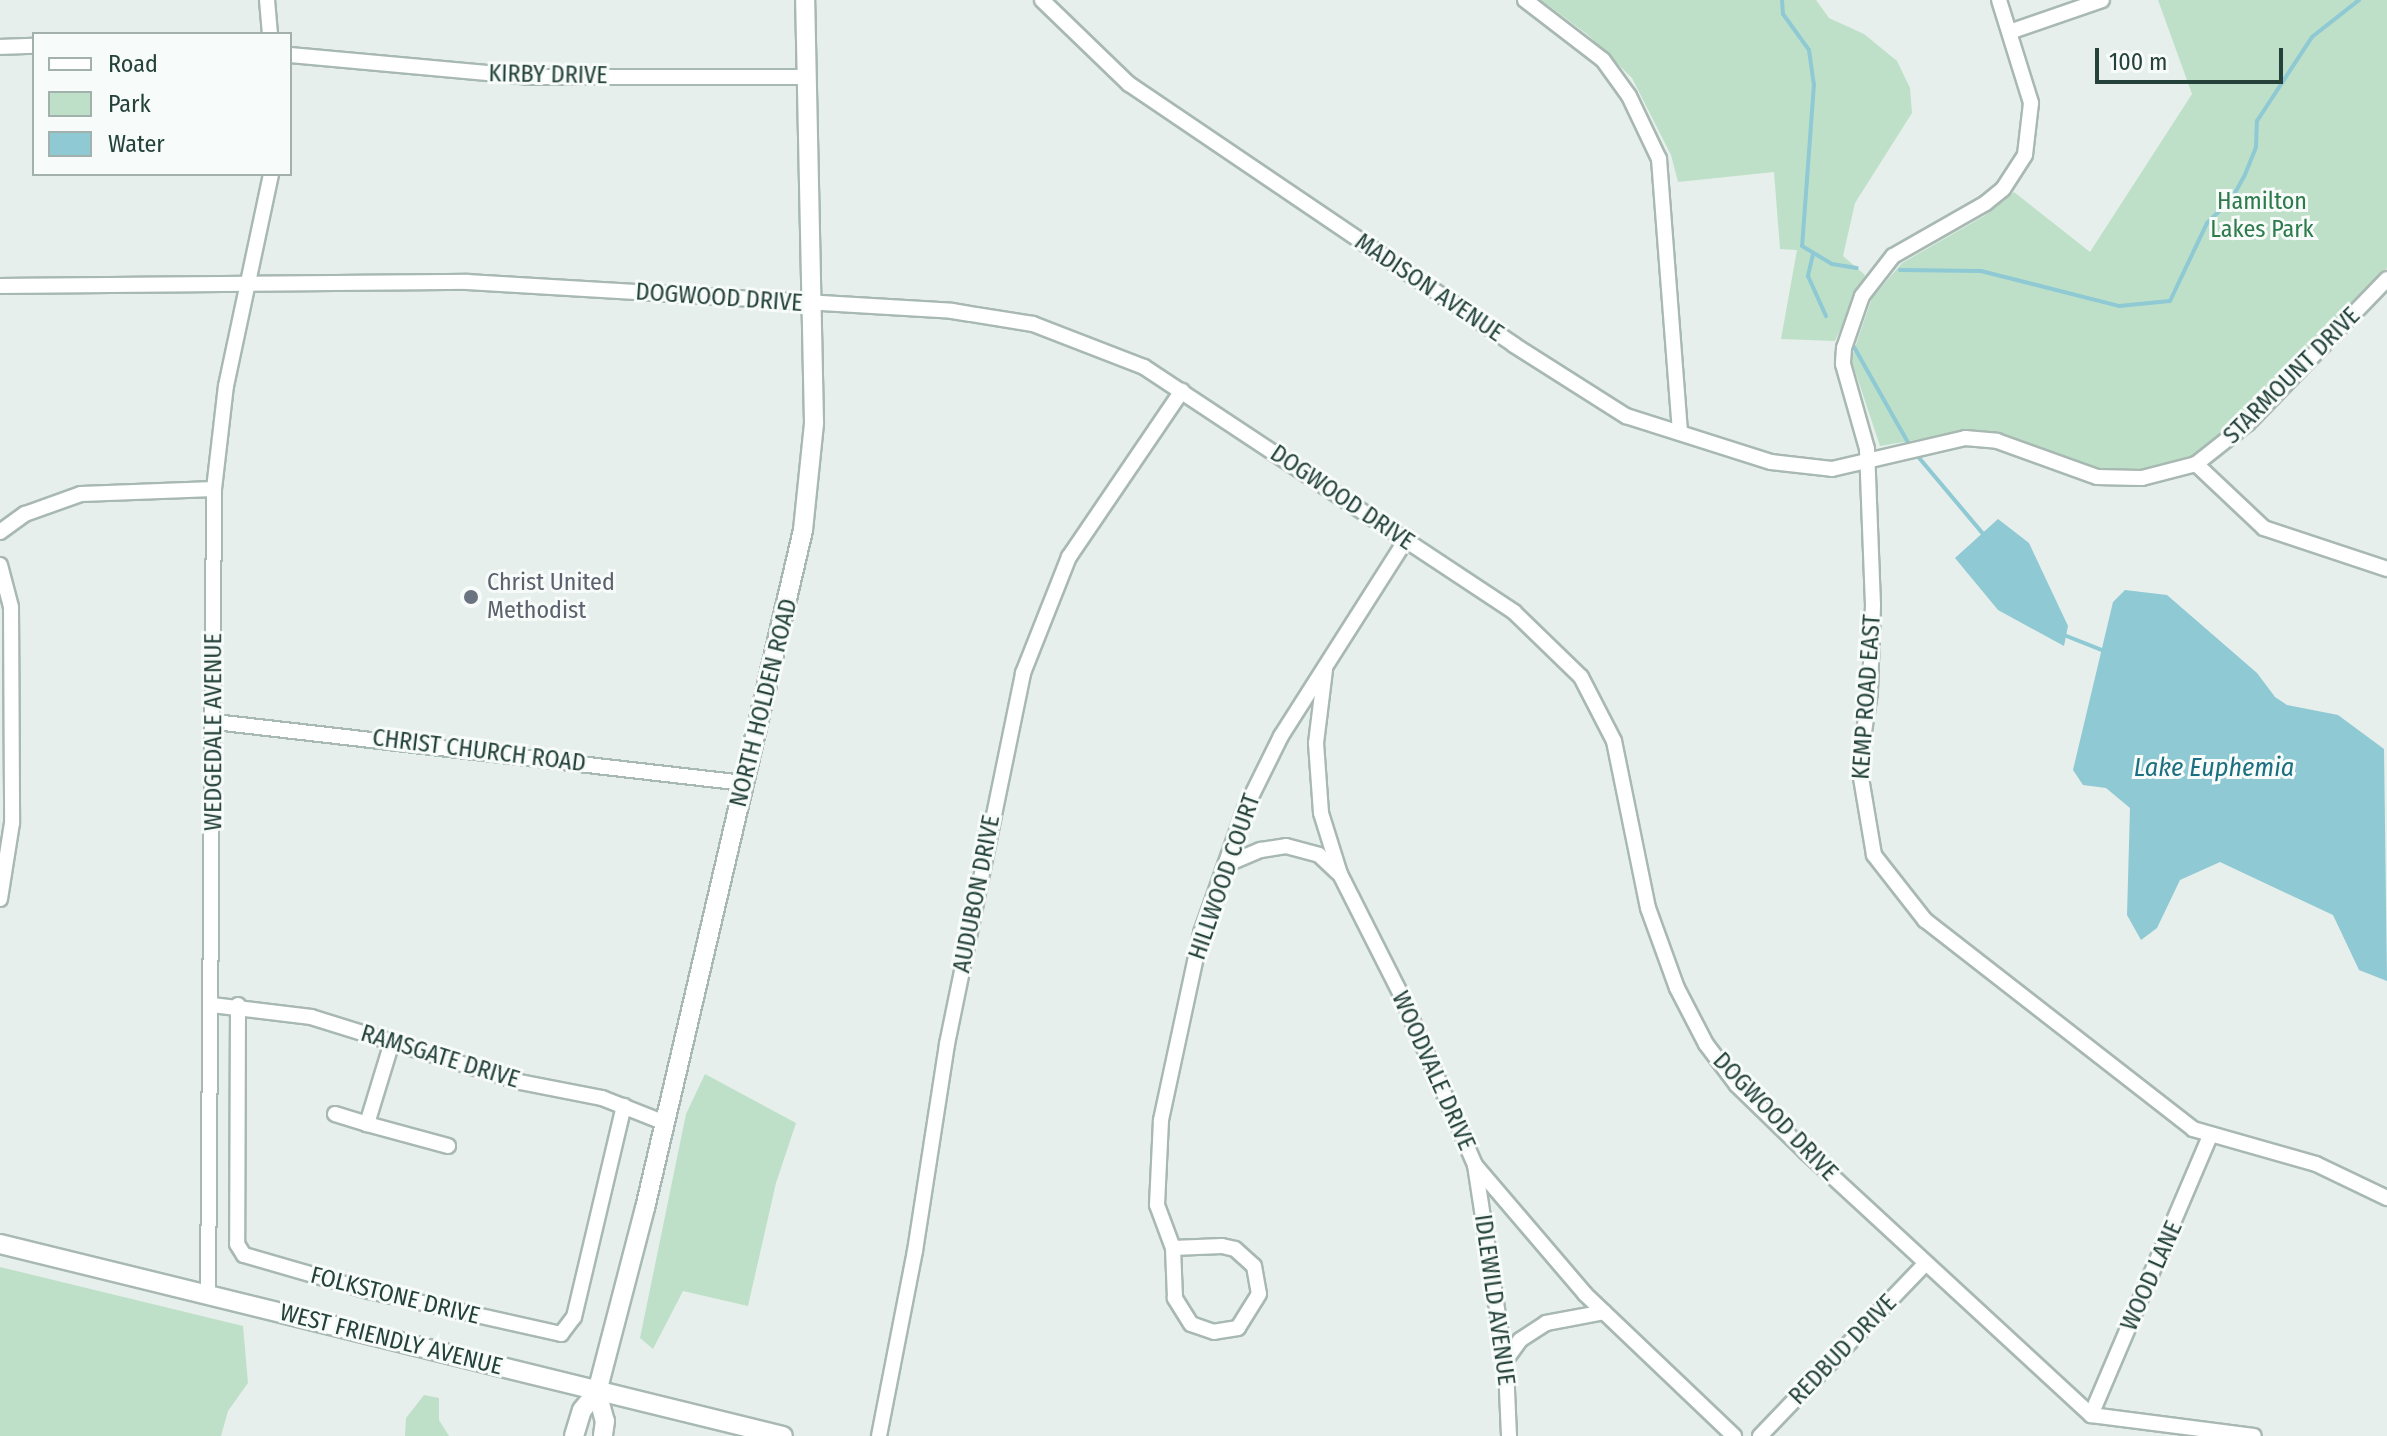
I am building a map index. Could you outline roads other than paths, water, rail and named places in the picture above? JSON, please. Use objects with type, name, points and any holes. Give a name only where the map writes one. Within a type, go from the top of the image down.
[{"type":"main road","name":"NORTH HOLDEN ROAD","points":[[574,1436],[582,1410],[597,1392],[665,1123],[793,585],[807,504],[814,423],[805,0]]},
{"type":"main road","name":"WEST FRIENDLY AVENUE","points":[[0,1244],[783,1436]]},
{"type":"main road","name":"NORTH HOLDEN ROAD","points":[[597,1392],[605,1421],[603,1436]]},
{"type":"street","points":[[267,0],[270,32]]},
{"type":"street","name":"MADISON AVENUE","points":[[1042,0],[1129,84],[1626,416],[1680,429],[1805,468],[1867,464]]},
{"type":"street","points":[[1525,0],[1603,60],[1629,96],[1659,159],[1680,429]]},
{"type":"street","name":"KEMP ROAD EAST","points":[[1999,0],[2012,31],[2032,123],[2018,169],[1986,203],[1893,256],[1869,285],[1853,317],[1843,364],[1867,464],[1873,605],[1870,692],[1859,766],[1874,855],[1925,920],[2135,1088],[2210,1136],[2316,1164],[2387,1198]]},
{"type":"street","points":[[2012,31],[2102,0]]},
{"type":"street","points":[[0,47],[32,46]]},
{"type":"street","name":"KIRBY DRIVE","points":[[292,55],[531,77],[806,77]]},
{"type":"street","name":"WEDGEDALE AVENUE","points":[[208,1295],[215,722],[214,489],[245,284],[271,176]]},
{"type":"street","name":"STARMOUNT DRIVE","points":[[1867,464],[1933,442],[1965,438],[1997,441],[2097,477],[2142,478],[2196,464],[2248,423],[2387,279]]},
{"type":"street","name":"DOGWOOD DRIVE","points":[[0,286],[467,282],[952,311],[1033,324],[1144,367],[1514,612],[1581,677],[1614,741],[1661,954],[1706,1044],[1737,1085],[1925,1264],[2091,1415]]},
{"type":"street","name":"AUDUBON DRIVE","points":[[879,1436],[915,1251],[947,1044],[1023,673],[1069,557],[1182,391]]},
{"type":"street","points":[[2196,464],[2264,528],[2387,569]]},
{"type":"street","points":[[0,532],[25,514],[81,494],[214,489]]},
{"type":"street","name":"HILLWOOD COURT","points":[[1173,1248],[1222,1246],[1245,1257],[1259,1281],[1248,1319],[1225,1332],[1191,1324],[1175,1298],[1173,1248],[1157,1205],[1161,1120],[1201,933],[1225,865],[1281,736],[1405,541]]},
{"type":"street","points":[[0,565],[11,607],[12,823],[0,899]]},
{"type":"street","name":"WOODVALE DRIVE","points":[[1326,665],[1316,743],[1321,813],[1340,874],[1402,997],[1475,1165],[1604,1312],[1734,1436]]},
{"type":"street","name":"CHRIST CHURCH ROAD","points":[[215,722],[744,783]]},
{"type":"street","points":[[1225,865],[1261,850],[1286,846],[1319,855],[1340,874]]},
{"type":"street","name":"RAMSGATE DRIVE","points":[[212,1005],[238,1005],[311,1017],[520,1082],[624,1106],[665,1123]]},
{"type":"street","name":"FOLKSTONE DRIVE","points":[[238,1005],[237,1244],[244,1255],[369,1291],[561,1334],[574,1317],[624,1106]]},
{"type":"street","points":[[367,1124],[392,1042]]},
{"type":"street","points":[[335,1114],[448,1146]]},
{"type":"street","name":"WOOD LANE","points":[[2091,1415],[2210,1136]]},
{"type":"street","name":"IDLEWILD AVENUE","points":[[1475,1165],[1505,1361],[1509,1436]]},
{"type":"street","name":"REDBUD DRIVE","points":[[1760,1436],[1925,1264]]},
{"type":"street","points":[[1505,1361],[1520,1340],[1546,1323],[1604,1312]]},
{"type":"street","points":[[2091,1415],[2254,1436]]},
{"type":"water","points":[[1998,519],[2029,543],[2068,626],[2064,646],[1998,610],[1955,558]]},
{"type":"water","name":"Lake Euphemia","points":[[2125,590],[2167,595],[2257,673],[2275,697],[2287,705],[2338,715],[2384,749],[2387,981],[2359,970],[2333,915],[2220,862],[2180,880],[2157,928],[2141,940],[2127,915],[2130,808],[2106,788],[2083,785],[2073,770],[2113,602]]},
{"type":"waterway","points":[[1782,0],[1783,14],[1809,50],[1814,84],[1802,246],[1832,264],[1857,268]]},
{"type":"waterway","points":[[1900,270],[1981,271],[2119,306],[2170,301],[2207,223],[2231,200],[2244,177],[2256,147],[2257,121],[2312,37],[2359,0]]},
{"type":"waterway","points":[[1813,254],[1808,276],[1826,316]]},
{"type":"waterway","points":[[1854,347],[1910,446]]},
{"type":"waterway","points":[[1915,453],[1984,535]]},
{"type":"waterway","points":[[2064,635],[2104,651]]},
{"type":"place","name":"Christ United Methodist","points":[[471,597]]},
{"type":"park label","name":"Hamilton Lakes Park","points":[[2262,216]]}]
